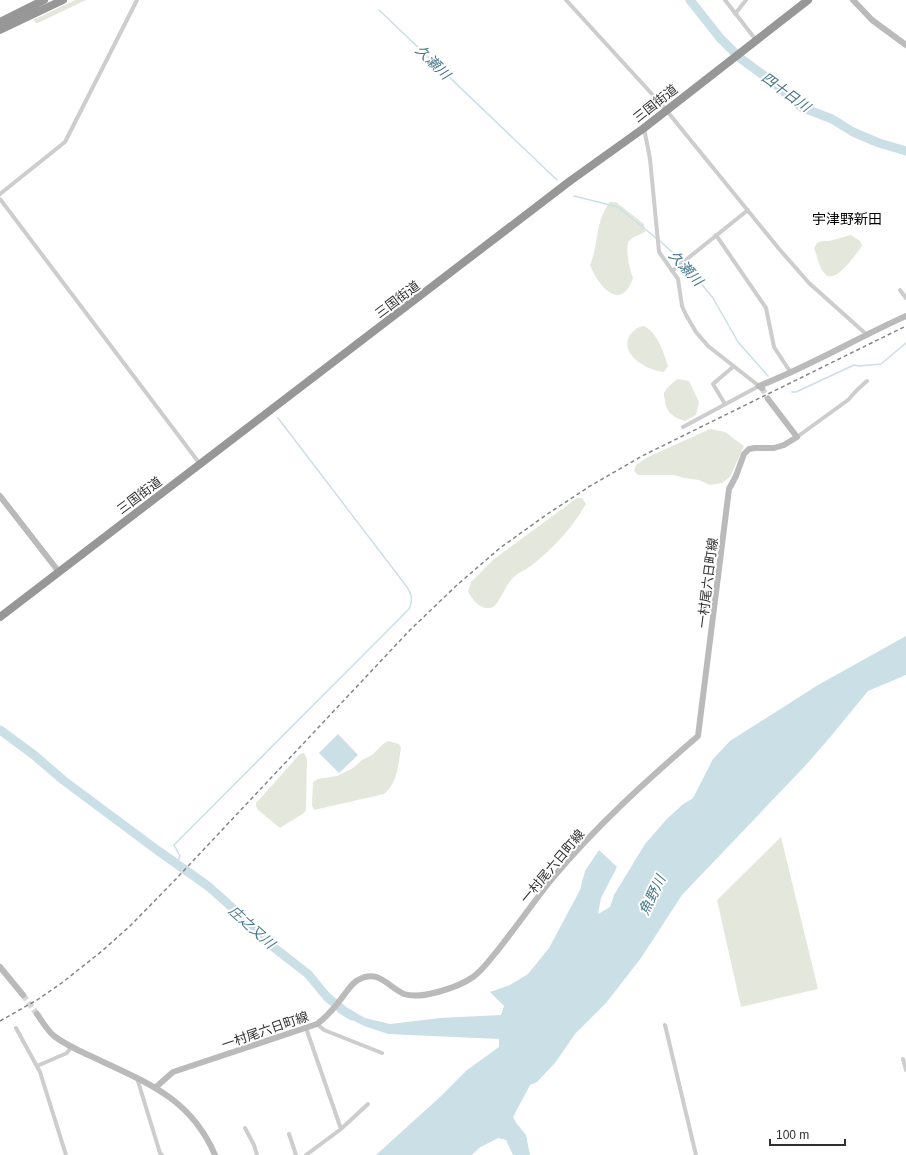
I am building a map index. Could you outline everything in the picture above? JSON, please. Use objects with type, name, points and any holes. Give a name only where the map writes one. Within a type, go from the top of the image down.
[{"type":"highway","points":[[0,22],[44,0]]},
{"type":"highway","points":[[0,30],[63,0]]},
{"type":"highway","name":"三国街道","points":[[0,617],[570,181],[644,128],[808,0]]},
{"type":"main road","points":[[853,0],[872,20],[906,45]]},
{"type":"main road","points":[[761,387],[866,334],[906,316]]},
{"type":"main road","points":[[768,398],[797,437]]},
{"type":"main road","name":"一村尾六日町線","points":[[156,1088],[173,1072],[317,1024],[332,1011],[348,990],[358,980],[368,977],[377,977],[404,994],[421,996],[461,983],[473,977],[484,966],[514,930],[551,881],[594,833],[632,794],[698,736],[729,489],[736,476],[744,454],[749,449],[774,448],[797,437]]},
{"type":"main road","points":[[0,496],[59,572]]},
{"type":"main road","points":[[0,967],[23,995]]},
{"type":"main road","points":[[37,1014],[53,1035],[71,1047],[137,1078],[173,1099],[189,1114],[208,1139],[215,1155]]},
{"type":"street","points":[[0,194],[65,142],[138,0]]},
{"type":"street","points":[[566,0],[666,110],[780,250],[809,283],[866,334]]},
{"type":"street","points":[[725,0],[756,40]]},
{"type":"street","points":[[735,14],[746,0]]},
{"type":"street","points":[[644,128],[650,159],[658,252],[678,279],[682,306],[696,332],[708,346],[761,387],[725,404],[684,427]]},
{"type":"street","points":[[0,199],[200,464]]},
{"type":"street","points":[[672,271],[748,210]]},
{"type":"street","points":[[716,235],[766,308],[774,347],[791,373]]},
{"type":"street","points":[[900,290],[906,298]]},
{"type":"street","points":[[725,404],[713,384],[734,366]]},
{"type":"street","points":[[797,437],[848,400],[856,390],[867,381]]},
{"type":"street","points":[[317,1024],[324,1030],[382,1053]]},
{"type":"street","points":[[665,1025],[696,1155]]},
{"type":"street","points":[[16,1028],[40,1072],[66,1155]]},
{"type":"street","points":[[306,1028],[341,1129]]},
{"type":"street","points":[[37,1066],[67,1053],[71,1047]]},
{"type":"street","points":[[903,1059],[906,1070]]},
{"type":"street","points":[[137,1078],[160,1153],[162,1155]]},
{"type":"street","points":[[306,1155],[341,1129],[368,1104]]},
{"type":"street","points":[[245,1128],[254,1145],[257,1155]]},
{"type":"street","points":[[289,1134],[296,1155]]},
{"type":"shaded area","points":[[75,0],[86,0],[38,23],[33,20]]},
{"type":"shaded area","points":[[610,202],[616,202],[644,224],[645,232],[632,238],[628,242],[628,260],[633,278],[628,288],[622,294],[616,295],[604,288],[598,281],[590,265],[595,249],[599,225],[605,209]]},
{"type":"shaded area","points":[[851,235],[860,241],[862,245],[860,249],[839,273],[834,276],[825,274],[814,248],[817,243]]},
{"type":"shaded area","points":[[644,326],[653,333],[662,349],[668,366],[664,372],[651,369],[637,361],[628,350],[627,344],[630,335],[637,328]]},
{"type":"shaded area","points":[[678,379],[689,381],[699,402],[696,415],[685,421],[677,418],[668,411],[664,397],[664,393],[667,389]]},
{"type":"shaded area","points":[[710,429],[725,432],[744,446],[730,477],[722,483],[710,485],[699,480],[674,475],[638,475],[634,471],[636,465],[648,457]]},
{"type":"shaded area","points":[[577,498],[582,498],[586,504],[562,537],[548,552],[511,580],[496,605],[489,608],[481,607],[472,598],[468,591],[471,582],[494,559]]},
{"type":"shaded area","points":[[388,741],[399,744],[401,748],[395,779],[389,790],[384,794],[314,810],[312,805],[313,782],[318,779],[337,776],[353,768],[362,760],[372,755]]},
{"type":"shaded area","points":[[304,753],[307,759],[306,810],[304,813],[280,828],[258,810],[256,803],[300,754]]},
{"type":"shaded area","points":[[781,837],[818,989],[741,1007],[717,900]]},
{"type":"water","name":"魚野川","points":[[906,636],[906,675],[868,691],[805,766],[682,895],[641,958],[606,1003],[575,1034],[555,1063],[537,1082],[530,1085],[513,1117],[526,1135],[530,1155],[513,1155],[506,1140],[498,1138],[479,1148],[472,1155],[376,1155],[440,1097],[467,1070],[499,1047],[499,1039],[388,1034],[364,1026],[337,1012],[346,1007],[365,1018],[390,1024],[440,1018],[501,1015],[504,1006],[490,992],[510,985],[528,974],[549,948],[580,890],[585,871],[599,850],[617,867],[601,898],[598,914],[610,907],[614,895],[645,844],[666,820],[682,805],[693,798],[713,759],[730,741],[818,685]]},
{"type":"water","points":[[338,734],[358,755],[339,773],[319,753]]},
{"type":"waterway","name":"四十日川","points":[[690,0],[720,38],[740,58],[774,83],[801,107],[832,119],[853,132],[879,143],[906,151]]},
{"type":"waterway","name":"久瀬川","points":[[379,10],[557,180]]},
{"type":"waterway","name":"久瀬川","points":[[574,196],[618,207],[656,238]]},
{"type":"waterway","name":"久瀬川","points":[[659,240],[685,264],[713,298],[738,342],[768,376]]},
{"type":"waterway","name":"久瀬川","points":[[792,392],[796,392],[854,365],[881,364],[906,343]]},
{"type":"waterway","points":[[177,864],[180,856],[174,845],[409,609],[411,603],[411,595],[407,587],[278,418]]},
{"type":"waterway","name":"庄之又川","points":[[0,730],[34,755],[63,780],[208,886],[246,920],[263,939],[308,974],[327,997],[352,1016]]},
{"type":"tunnel","points":[[762,388],[768,399]]},
{"type":"tunnel","points":[[23,995],[37,1014]]},
{"type":"railway","points":[[0,1021],[37,1000],[63,982],[102,951],[130,926],[410,630],[457,585],[500,548],[590,486],[642,456],[906,326]]},
{"type":"district","name":"宇津野新田","points":[[847,219]]}]
